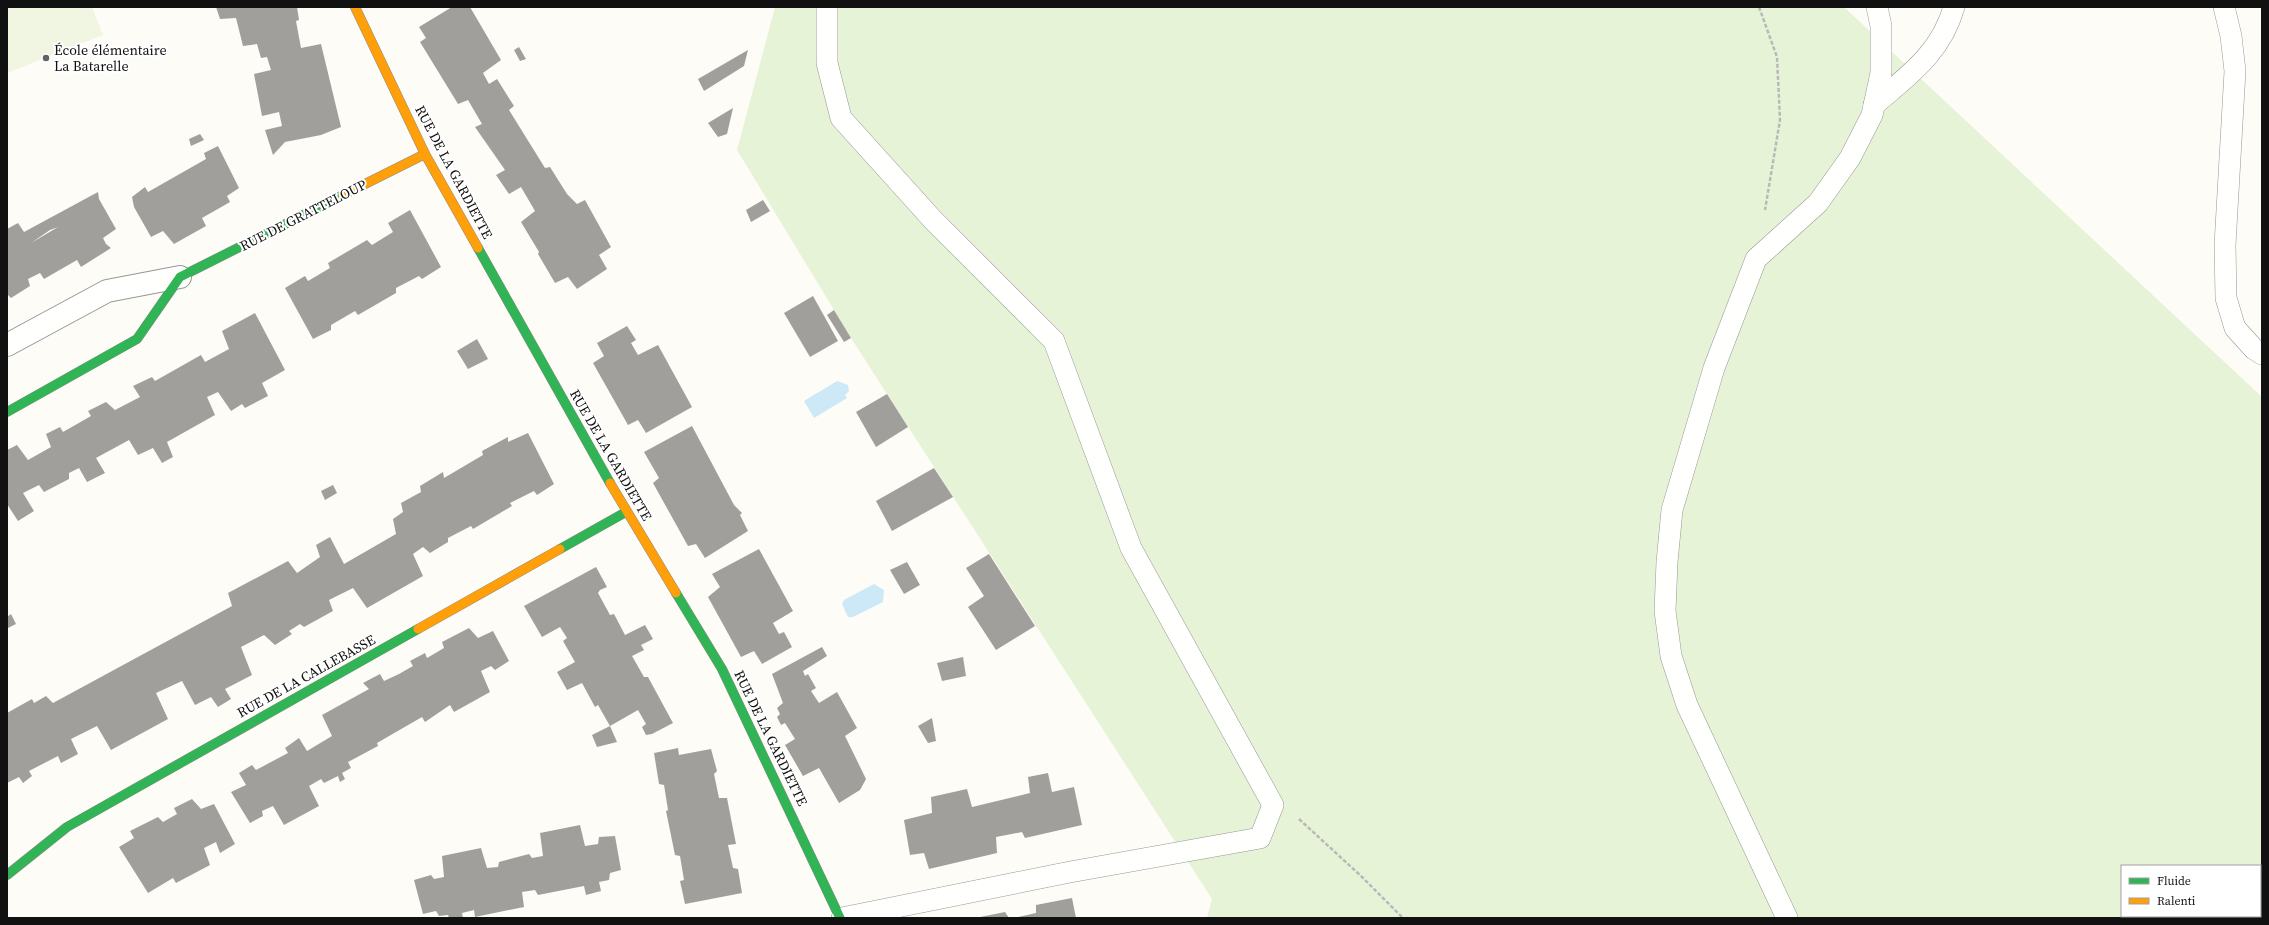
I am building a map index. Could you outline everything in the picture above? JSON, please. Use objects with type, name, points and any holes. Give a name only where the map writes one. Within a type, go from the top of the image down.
[{"type":"street","name":"RUE DE LA GARDIETTE","points":[[355,7],[425,154],[626,512],[722,669],[841,918]]},
{"type":"street","name":"RUE DE GRATTELOUP","points":[[7,345],[107,292],[180,277],[425,154]]},
{"type":"street","name":"RUE DE GRATTELOUP","points":[[7,412],[137,339],[180,277]]},
{"type":"street","name":"RUE DE LA CALLEBASSE","points":[[7,875],[67,827],[626,512]]},
{"type":"lane","points":[[827,7],[827,63],[841,118],[933,220],[1054,341],[1131,548],[1274,805],[1260,838],[1070,872],[841,918]]},
{"type":"lane","points":[[1787,918],[1687,705],[1670,656],[1665,612],[1667,562],[1672,510],[1714,368],[1756,259],[1818,203],[1850,158],[1872,115],[1881,73],[1881,26],[1877,7]]},
{"type":"lane","points":[[1874,105],[1920,65],[1940,43],[1949,25],[1954,7]]},
{"type":"lane","points":[[2224,7],[2230,36],[2234,71],[2225,245],[2226,298],[2235,328],[2254,349],[2262,354]]},
{"type":"path","points":[[1756,259],[1780,120],[1777,57],[1759,7]]},
{"type":"path","points":[[1294,815],[1361,876],[1403,918]]},
{"type":"green space","name":"École élémentaire La Batarelle","points":[[7,7],[92,7],[103,35],[7,73]]},
{"type":"green space","points":[[775,7],[1844,7],[2262,397],[2262,918],[1207,918],[1212,899],[851,338],[737,150]]},
{"type":"water","points":[[837,381],[848,385],[849,391],[845,395],[847,398],[814,418],[804,401]]},
{"type":"water","points":[[874,584],[884,590],[883,602],[853,617],[848,617],[842,604],[844,600]]},
{"type":"building","points":[[216,7],[297,7],[299,20],[296,21],[301,48],[321,44],[341,127],[321,135],[285,142],[273,155],[265,130],[282,126],[279,112],[262,116],[254,74],[271,70],[267,57],[261,58],[257,44],[243,46],[236,18],[220,19]]},
{"type":"building","points":[[452,7],[470,7],[501,60],[483,73],[489,84],[497,79],[514,106],[509,110],[545,168],[550,167],[567,194],[577,204],[585,200],[611,247],[599,255],[607,269],[577,289],[568,277],[555,283],[521,222],[535,211],[521,187],[509,194],[496,175],[505,170],[475,127],[482,124],[468,100],[458,104],[420,42],[426,38],[419,27]]},
{"type":"building","points":[[519,47],[526,59],[520,61],[514,50]]},
{"type":"building","points":[[748,50],[744,66],[704,91],[698,79]]},
{"type":"building","points":[[733,108],[727,134],[718,137],[708,123]]},
{"type":"building","points":[[200,134],[204,140],[191,146],[189,139]]},
{"type":"building","points":[[218,146],[239,188],[227,196],[230,202],[202,218],[206,226],[174,244],[163,231],[151,237],[134,207],[132,197],[145,187],[148,192],[206,159],[204,153]]},
{"type":"building","points":[[98,192],[99,199],[116,229],[103,238],[106,244],[111,248],[81,267],[77,260],[44,279],[40,273],[28,279],[30,286],[11,298],[7,294],[7,229],[18,223],[24,232]],"holes":[[[58,227],[31,243],[50,230]]]},
{"type":"building","points":[[763,200],[770,211],[751,222],[746,210]]},
{"type":"building","points":[[410,210],[441,267],[422,279],[419,276],[396,288],[396,293],[358,315],[355,311],[331,325],[331,330],[313,339],[285,288],[305,276],[308,281],[330,268],[328,263],[367,240],[372,245],[393,232],[388,223]]},
{"type":"building","points":[[813,296],[838,341],[810,357],[784,313]]},
{"type":"building","points":[[834,310],[851,338],[844,342],[827,315]]},
{"type":"building","points":[[255,313],[285,370],[262,383],[268,396],[245,408],[242,404],[231,411],[218,392],[207,397],[215,415],[167,442],[173,457],[162,463],[153,448],[138,455],[129,440],[96,458],[105,473],[87,482],[79,468],[69,473],[69,479],[44,492],[39,485],[23,493],[34,511],[18,521],[7,504],[7,450],[17,445],[28,460],[51,447],[46,434],[60,427],[63,432],[91,416],[88,411],[106,402],[115,410],[140,397],[133,386],[152,377],[155,381],[201,355],[205,362],[229,349],[222,331]]},
{"type":"building","points":[[627,326],[636,340],[631,343],[638,355],[658,345],[692,407],[646,433],[638,420],[628,425],[593,363],[604,356],[597,343]]},
{"type":"building","points":[[477,339],[488,359],[468,369],[457,351]]},
{"type":"building","points":[[887,394],[908,427],[876,447],[856,412]]},
{"type":"building","points":[[692,426],[734,505],[742,513],[740,515],[748,531],[705,558],[696,544],[688,546],[653,483],[659,478],[644,452]]},
{"type":"building","points":[[528,433],[554,484],[537,495],[534,491],[510,503],[512,506],[473,529],[471,526],[448,538],[448,542],[430,553],[423,547],[413,554],[423,576],[367,608],[353,588],[329,600],[333,611],[304,627],[300,624],[289,631],[292,634],[275,645],[264,635],[241,647],[252,675],[225,689],[231,699],[218,707],[211,697],[195,705],[182,681],[156,693],[168,719],[111,750],[97,726],[71,739],[78,754],[61,763],[58,756],[29,771],[32,776],[23,783],[19,777],[7,783],[7,713],[32,699],[34,703],[46,696],[53,703],[232,606],[228,593],[288,561],[297,573],[320,557],[316,545],[330,537],[344,564],[396,534],[393,519],[403,512],[401,503],[421,492],[420,486],[443,472],[444,478],[483,455],[482,451],[508,437],[508,442]]},
{"type":"building","points":[[934,468],[953,497],[892,531],[876,501]]},
{"type":"building","points":[[333,485],[337,493],[325,500],[321,491]]},
{"type":"building","points":[[759,549],[793,611],[773,623],[779,634],[784,632],[792,647],[762,664],[754,651],[741,657],[708,597],[720,587],[712,574]]},
{"type":"building","points":[[989,554],[1035,626],[996,650],[968,607],[984,596],[966,568]]},
{"type":"building","points":[[907,562],[920,585],[904,594],[890,570]]},
{"type":"building","points":[[596,567],[607,587],[600,590],[598,593],[610,615],[614,614],[625,635],[645,625],[653,639],[641,645],[644,650],[632,656],[644,677],[648,677],[673,723],[652,734],[646,735],[642,727],[646,724],[638,710],[610,726],[598,705],[595,707],[582,683],[567,690],[557,672],[575,662],[563,641],[567,638],[560,627],[542,637],[524,606]]},
{"type":"building","points":[[11,614],[16,624],[8,628],[7,617]]},
{"type":"building","points":[[469,628],[478,638],[493,631],[509,661],[495,670],[491,666],[481,671],[490,692],[454,712],[450,705],[425,722],[422,717],[377,743],[378,746],[348,762],[351,768],[342,773],[345,779],[340,782],[338,776],[324,783],[321,779],[309,786],[319,806],[284,825],[273,806],[262,811],[263,816],[250,823],[231,792],[246,785],[239,773],[252,765],[256,770],[288,753],[285,748],[299,738],[307,751],[332,736],[322,715],[369,689],[363,683],[380,674],[384,681],[399,674],[413,666],[410,661],[425,653],[427,658],[444,648],[442,642]]},
{"type":"building","points":[[822,647],[827,656],[803,671],[805,676],[808,674],[816,688],[811,691],[819,703],[837,692],[857,728],[845,736],[866,779],[860,790],[839,803],[819,768],[803,776],[785,745],[795,739],[785,723],[781,725],[777,717],[780,714],[777,708],[783,703],[772,674]]},
{"type":"building","points":[[963,657],[966,676],[942,681],[937,663]]},
{"type":"building","points":[[932,718],[936,741],[928,743],[918,726]]},
{"type":"building","points":[[610,726],[617,742],[597,747],[592,735]]},
{"type":"building","points":[[678,748],[679,755],[711,749],[717,771],[714,774],[719,798],[727,798],[736,844],[728,845],[733,868],[738,869],[742,893],[685,904],[680,881],[684,880],[680,856],[675,855],[666,811],[668,810],[664,785],[659,784],[654,753]]},
{"type":"building","points":[[1048,773],[1052,792],[1074,787],[1082,825],[1025,838],[1022,832],[996,837],[997,853],[929,869],[924,853],[910,855],[904,820],[932,813],[931,797],[967,789],[972,807],[1030,793],[1028,777]]},
{"type":"building","points":[[192,799],[201,809],[214,804],[235,844],[220,853],[216,842],[204,848],[210,865],[176,883],[173,878],[148,893],[119,847],[134,838],[130,831],[158,817],[163,822],[177,814],[174,808]]},
{"type":"building","points":[[580,825],[585,846],[598,844],[599,837],[615,836],[621,870],[610,873],[609,880],[599,882],[601,891],[586,895],[584,886],[538,895],[535,890],[522,892],[524,907],[475,917],[474,910],[462,913],[463,918],[449,918],[448,915],[439,916],[436,911],[423,914],[414,880],[431,875],[434,879],[444,877],[442,856],[481,848],[487,868],[498,867],[499,862],[529,854],[532,858],[543,856],[540,833]]},
{"type":"building","points":[[1072,898],[1076,918],[1014,918],[1036,913],[1036,905]]},
{"type":"building","points":[[1005,912],[1009,918],[980,918],[980,917]]},
{"type":"traffic: fast","points":[[7,412],[137,339],[180,277],[343,195]]},
{"type":"traffic: fast","points":[[478,248],[610,483]]},
{"type":"traffic: fast","points":[[560,549],[626,512]]},
{"type":"traffic: fast","points":[[676,593],[722,669],[840,918]]},
{"type":"traffic: fast","points":[[7,875],[67,827],[418,629]]},
{"type":"traffic: slow","points":[[355,7],[425,154],[478,248]]},
{"type":"traffic: slow","points":[[343,195],[425,154]]},
{"type":"traffic: slow","points":[[610,483],[676,593]]},
{"type":"traffic: slow","points":[[418,629],[560,549]]},
{"type":"place","name":"École élémentaire La Batarelle","points":[[46,58]]}]
